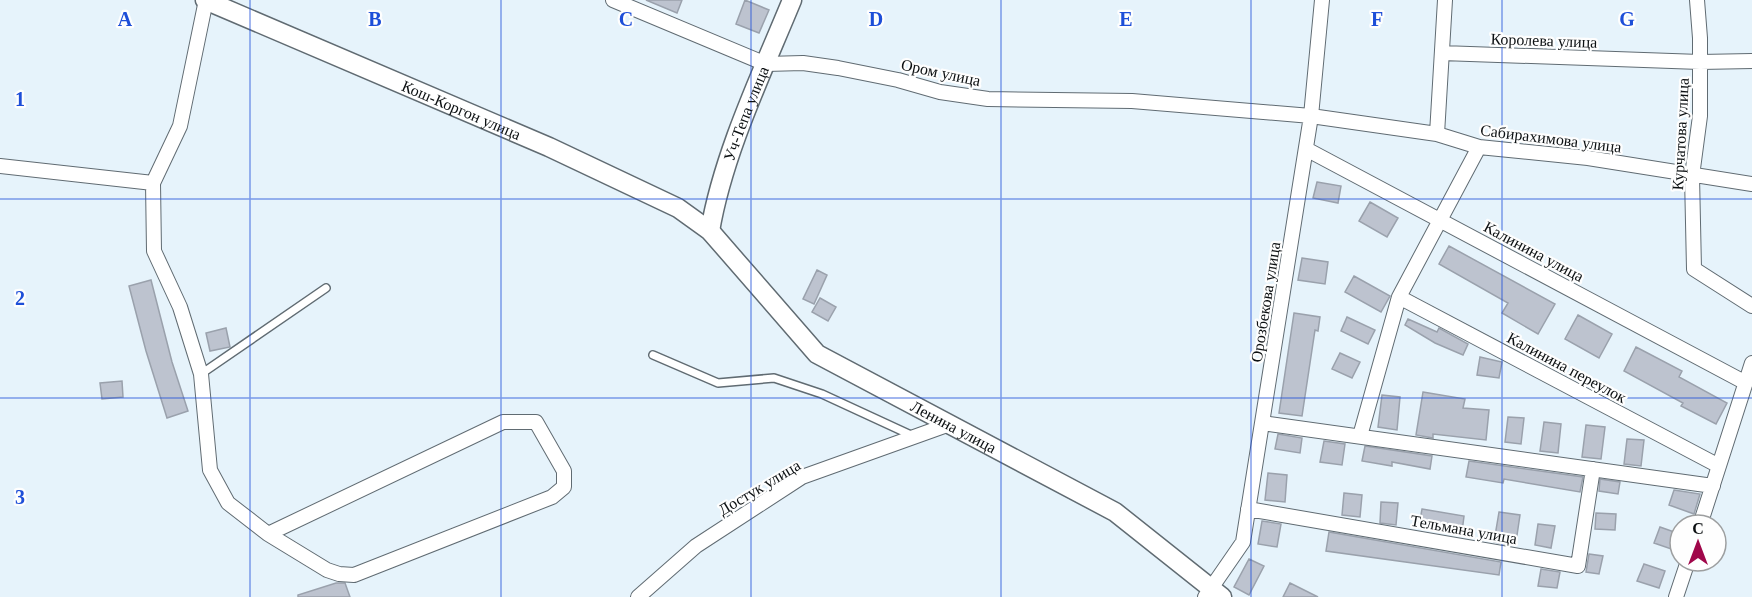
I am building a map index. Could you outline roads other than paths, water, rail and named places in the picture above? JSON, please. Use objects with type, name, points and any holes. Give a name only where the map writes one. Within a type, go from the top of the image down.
[{"type":"street","points":[[205,0],[180,126],[153,183],[154,251],[180,307],[201,374],[210,470],[228,502],[268,534],[327,570],[354,575],[552,497],[564,487],[564,471],[536,422],[503,422],[268,534]]},
{"type":"street","name":"Кош-Коргон улица","points":[[205,0],[549,147],[678,208],[710,231]]},
{"type":"street","name":"Ором улица","points":[[612,0],[640,5],[766,63],[804,63],[838,68],[898,80],[940,92],[988,99],[1132,101],[1311,116]]},
{"type":"street","name":"Уч-Тепа улица","points":[[710,231],[725,169],[792,0]]},
{"type":"street","name":"Орозбекова улица","points":[[1212,594],[1243,542],[1311,116],[1322,0]]},
{"type":"street","points":[[1437,134],[1444,0]]},
{"type":"street","name":"Курчатова улица","points":[[1697,0],[1700,116],[1692,176],[1694,269],[1752,306]]},
{"type":"street","name":"Королева улица","points":[[1442,53],[1700,62],[1752,61]]},
{"type":"street","name":"Сабирахимова улица","points":[[1311,116],[1437,134],[1479,147],[1588,158],[1752,184]]},
{"type":"street","points":[[1360,436],[1399,297],[1479,147]]},
{"type":"street","name":"Калинина улица","points":[[1306,149],[1746,383]]},
{"type":"street","points":[[0,166],[153,183]]},
{"type":"street","name":"Ленина улица","points":[[710,231],[817,354],[1115,512],[1212,594]]},
{"type":"street","name":"Калинина переулок","points":[[1399,297],[1719,466]]},
{"type":"street","points":[[1704,513],[1752,363]]},
{"type":"street","points":[[1262,423],[1713,486]]},
{"type":"street","name":"Достук улица","points":[[638,597],[696,546],[802,477],[950,424]]},
{"type":"street","name":"Тельмана улица","points":[[1248,509],[1578,566],[1593,469]]},
{"type":"street","points":[[1676,597],[1684,573]]},
{"type":"lane","points":[[201,374],[326,288]]},
{"type":"lane","points":[[653,356],[718,383],[774,378],[822,394],[915,437]]}]
